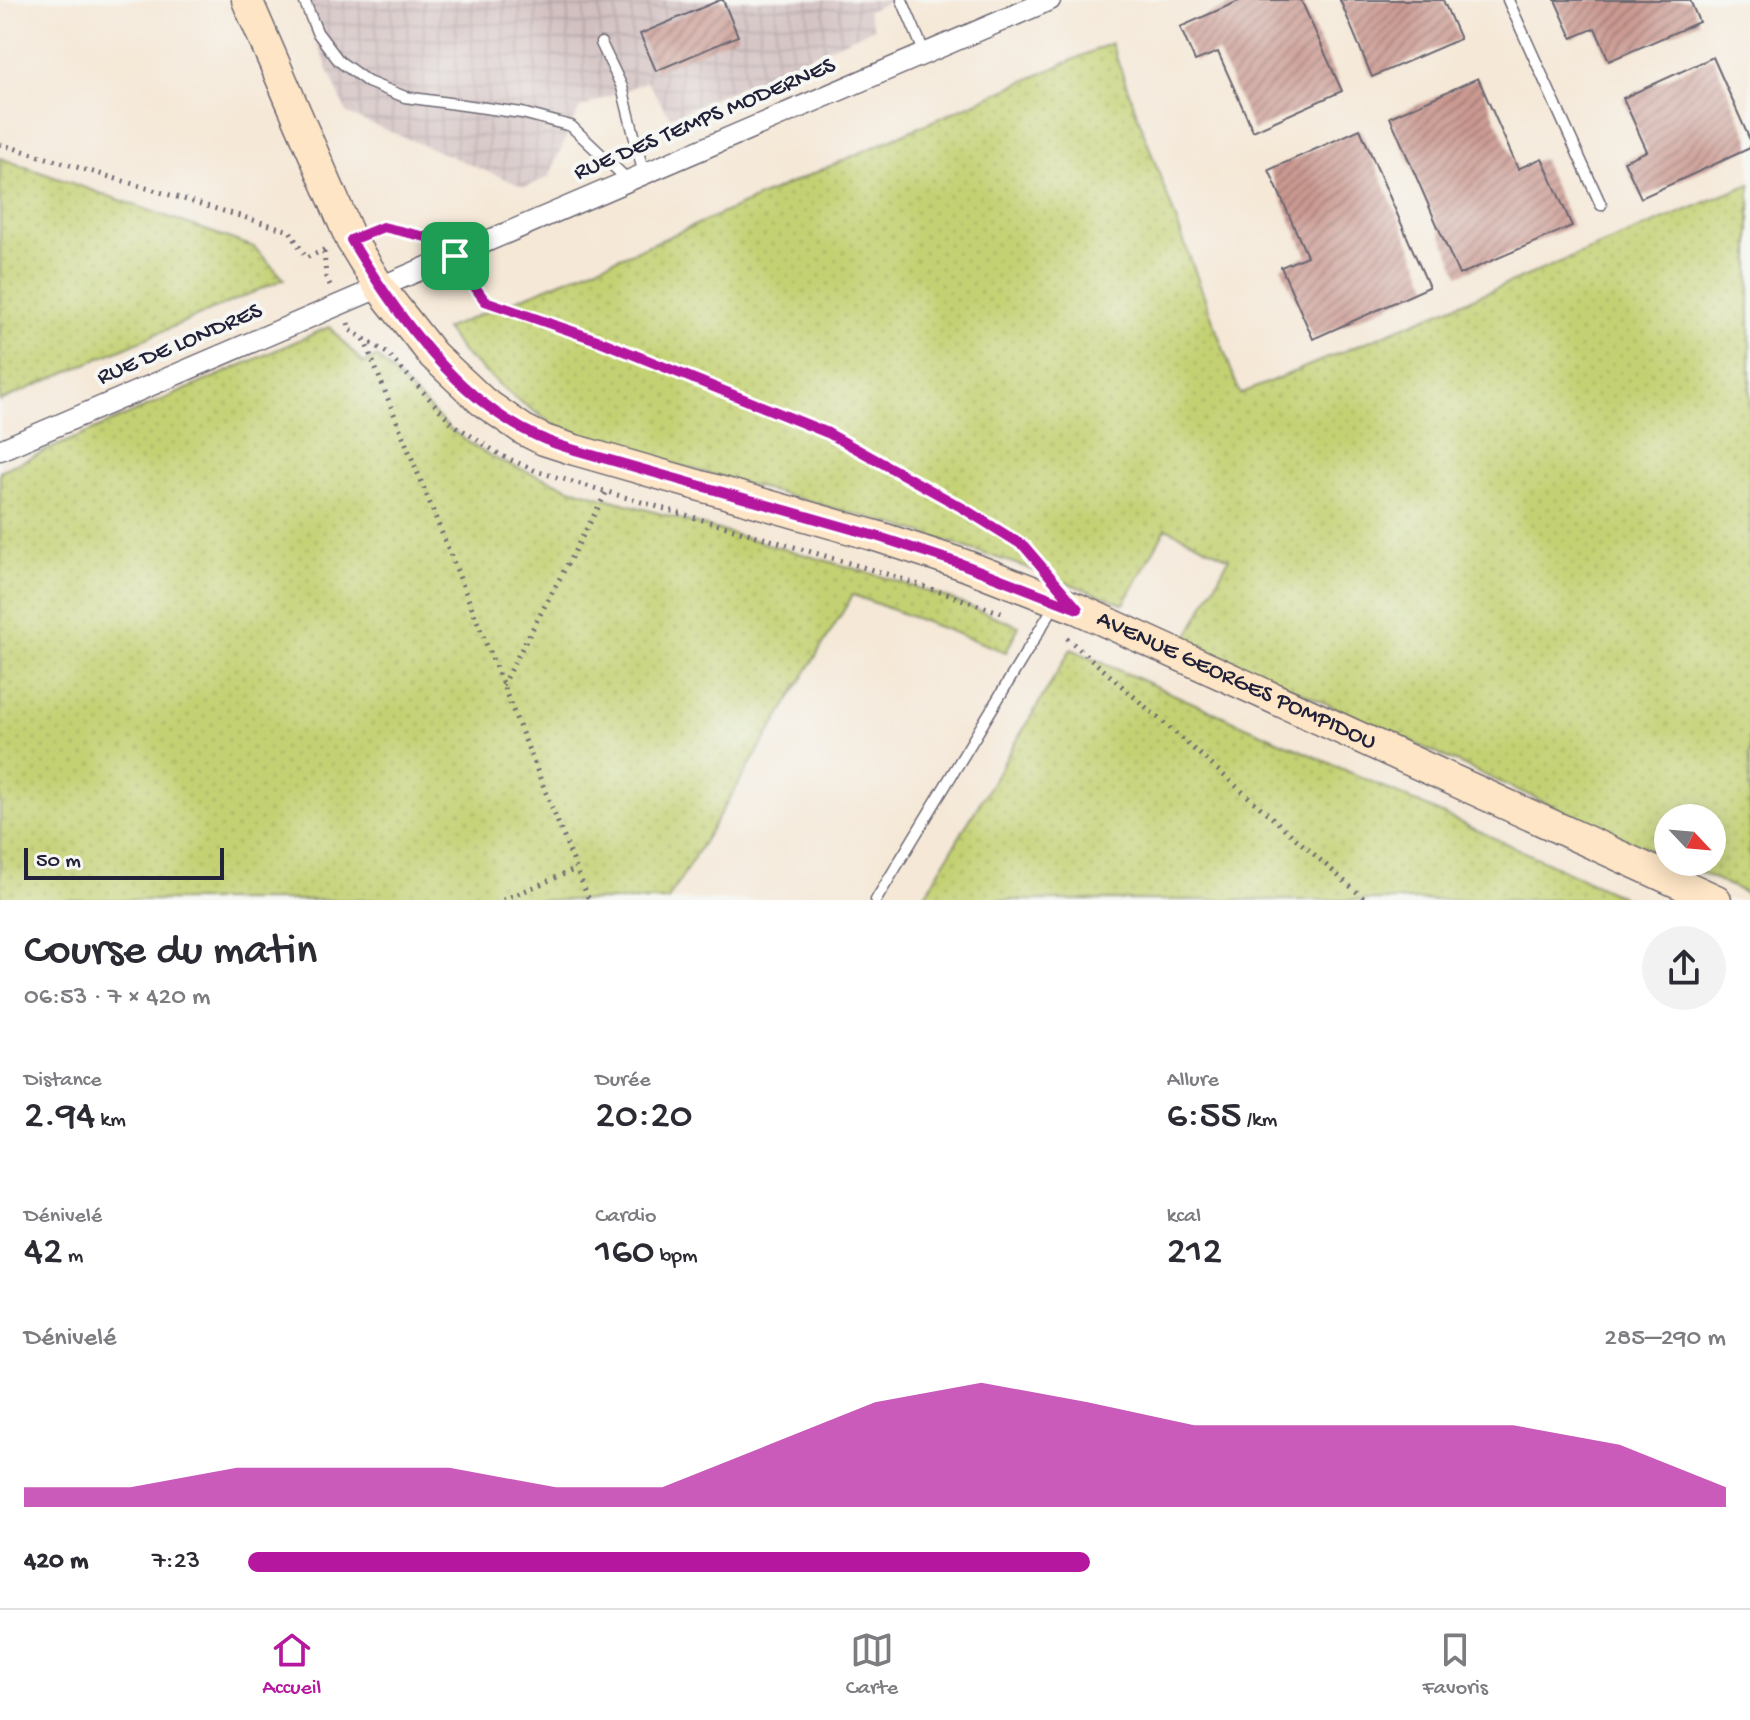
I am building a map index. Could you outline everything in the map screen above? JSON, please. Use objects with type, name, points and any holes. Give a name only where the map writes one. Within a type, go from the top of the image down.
[{"type":"main road","name":"AVENUE GEORGES POMPIDOU","points":[[247,0],[351,240],[380,288],[433,355],[482,401],[506,418],[544,440],[876,536],[962,564],[1057,601],[1716,900]]},
{"type":"street","name":"RUE DES TEMPS MODERNES","points":[[380,288],[1050,0]]},
{"type":"street","name":"RUE DE LONDRES","points":[[0,450],[380,288]]},
{"type":"lane","points":[[320,0],[305,3],[317,32],[339,61],[368,82],[405,97],[522,113],[571,126],[637,178]]},
{"type":"lane","points":[[902,0],[925,54]]},
{"type":"lane","points":[[1508,0],[1601,205]]},
{"type":"lane","points":[[601,43],[622,87],[637,178]]},
{"type":"lane","points":[[876,900],[1057,601]]},
{"type":"path","points":[[0,144],[290,231],[306,258],[383,227],[426,237],[443,233],[485,301],[600,341],[828,433],[1024,546],[1042,567]]},
{"type":"path","points":[[364,338],[589,900]]},
{"type":"path","points":[[502,685],[606,493]]},
{"type":"path","points":[[1067,638],[1366,900]]},
{"type":"path","points":[[503,900],[576,869]]},
{"type":"shaded area","points":[[299,0],[894,0],[867,11],[874,28],[670,117],[647,81],[580,108],[549,177],[525,187],[347,114]]},
{"type":"green space","points":[[1111,43],[1240,394],[1750,184],[1750,895],[1708,876],[1726,876],[1726,804],[1654,804],[1654,852],[1186,640],[1229,558],[1166,528],[1124,604],[919,532],[589,440],[553,424],[515,398],[463,353],[445,329],[652,244]]},
{"type":"green space","points":[[0,158],[254,247],[284,279],[0,401]]},
{"type":"green space","points":[[329,327],[363,363],[377,357],[450,429],[500,461],[570,488],[887,578],[1019,626],[1006,652],[853,595],[668,900],[0,900],[0,471]]},
{"type":"green space","points":[[1071,649],[1370,781],[1629,900],[922,900]]},
{"type":"building","points":[[723,0],[738,36],[656,71],[640,34]]},
{"type":"building","points":[[1241,0],[1301,0],[1342,91],[1253,131],[1218,52],[1195,61],[1180,27]]},
{"type":"building","points":[[1340,0],[1443,0],[1460,39],[1372,77]]},
{"type":"building","points":[[1555,0],[1690,0],[1699,22],[1609,61],[1595,28],[1572,38]]},
{"type":"building","points":[[1713,57],[1750,140],[1750,148],[1641,198],[1624,161],[1647,151],[1623,98]]},
{"type":"building","points":[[1478,78],[1518,169],[1542,158],[1572,226],[1459,275],[1390,117]]},
{"type":"building","points":[[1360,129],[1429,287],[1313,339],[1281,267],[1307,256],[1269,170]]},
{"type":"route","points":[[383,227],[426,237],[443,233],[455,256],[485,301],[600,341],[828,433],[961,507],[1024,546],[1078,609],[962,564],[876,536],[575,450],[524,430],[482,401],[433,355],[380,288],[351,240],[383,227]]}]
